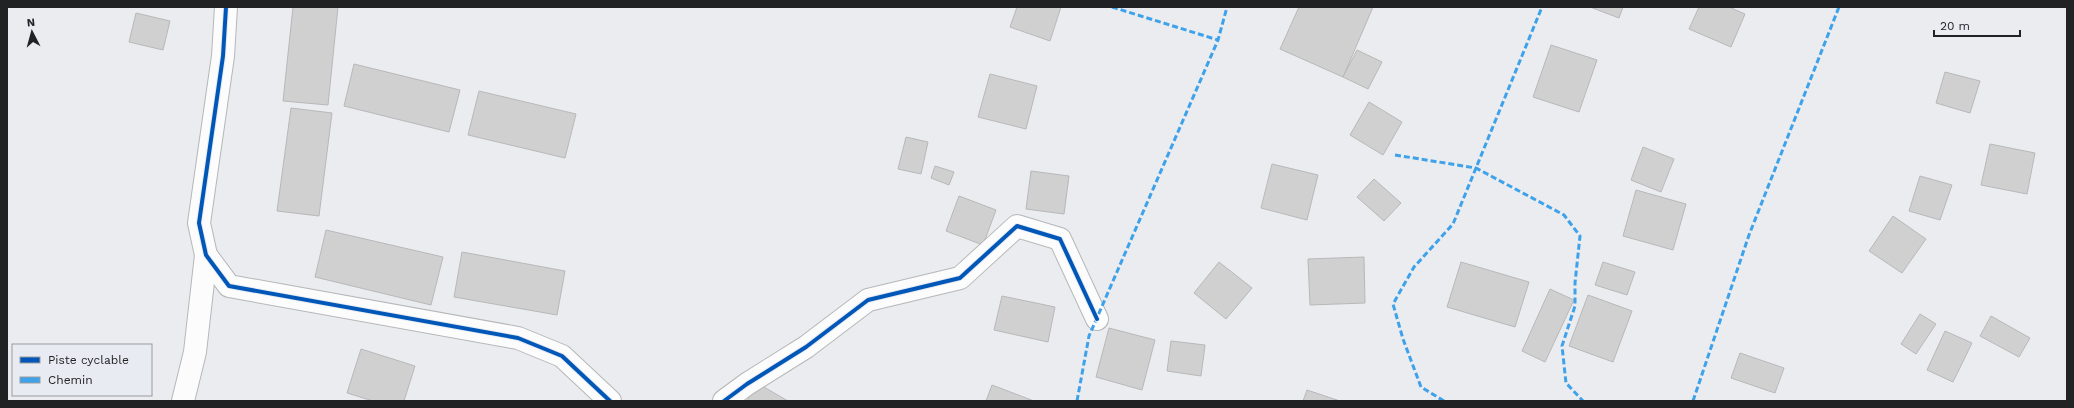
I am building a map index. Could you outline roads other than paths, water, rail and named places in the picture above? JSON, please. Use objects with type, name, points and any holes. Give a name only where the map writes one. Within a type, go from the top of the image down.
[{"type":"street","points":[[183,401],[195,352],[206,255],[199,223],[223,56],[226,7]]},
{"type":"street","points":[[724,401],[747,384],[806,347],[868,300],[960,278],[1017,226],[1060,239],[1096,319]]},
{"type":"street","points":[[206,255],[229,286],[518,338],[562,356],[610,401]]}]
